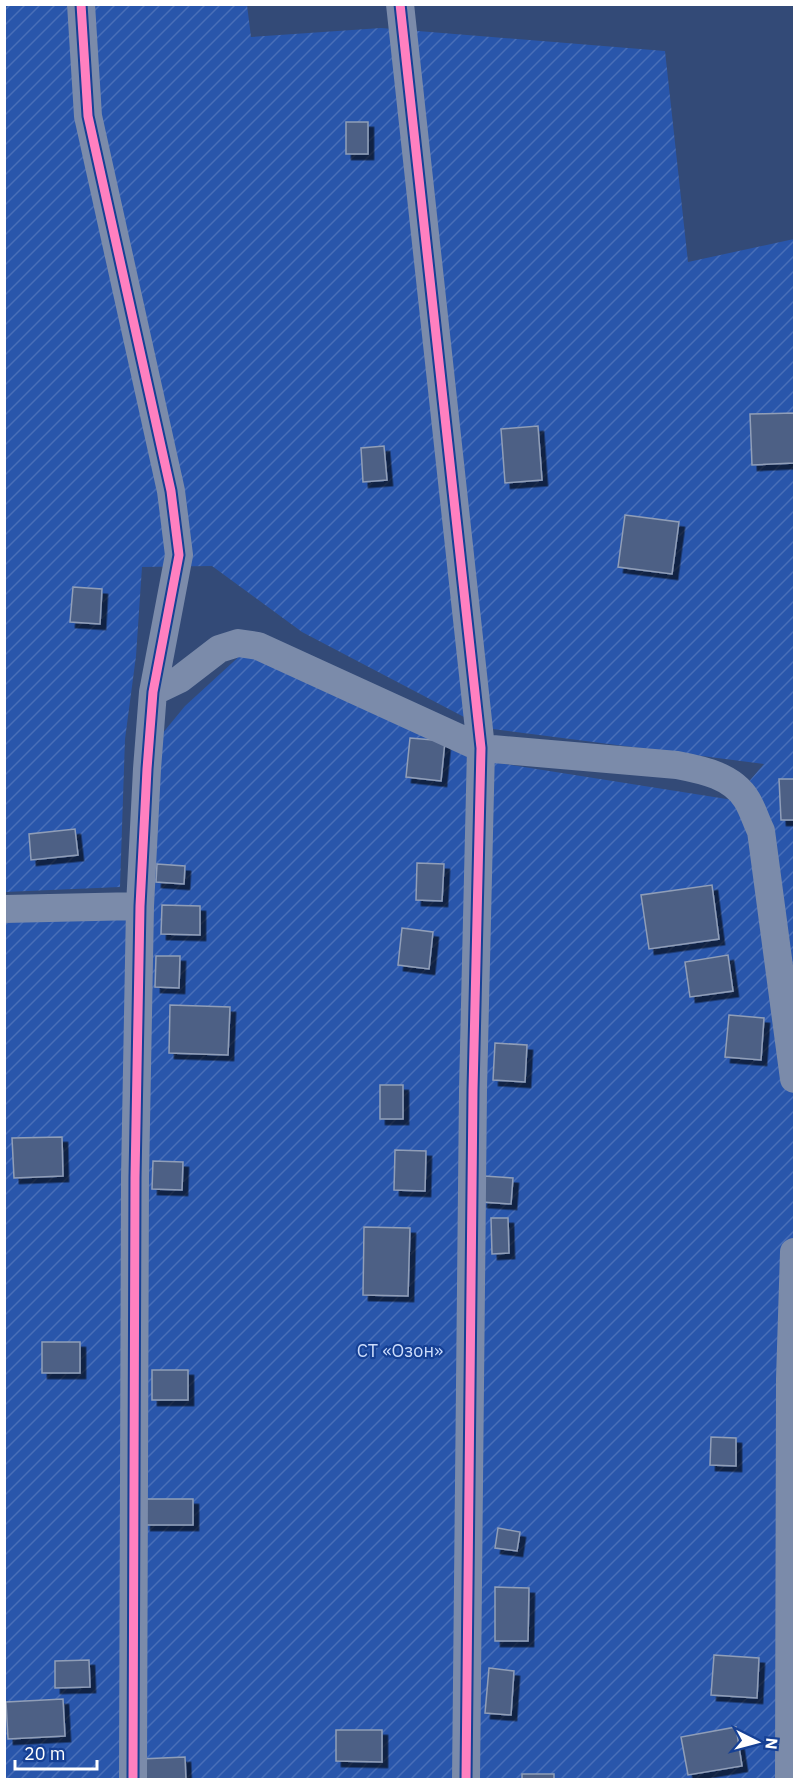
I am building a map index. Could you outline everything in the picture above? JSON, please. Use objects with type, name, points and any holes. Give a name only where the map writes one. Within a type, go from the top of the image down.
[{"type":"street","points":[[81,4],[88,116],[171,491],[179,555],[153,692],[140,906],[135,1178],[134,1779]]},
{"type":"street","points":[[400,4],[481,748],[473,1090],[466,1779]]},
{"type":"street","points":[[153,692],[180,679],[219,649],[238,643],[258,646],[481,748],[677,765],[708,772],[729,781],[747,799],[761,831],[795,1079]]},
{"type":"street","points":[[4,909],[140,906]]},
{"type":"street","points":[[789,1779],[790,1379],[795,1252]]},
{"type":"green space","name":"СТ «Озон»","points":[[5,5],[247,5],[251,37],[381,28],[665,51],[688,262],[794,239],[794,1779],[5,1780],[5,923],[153,910],[157,740],[185,706],[244,652],[480,760],[733,800],[764,764],[485,728],[302,632],[212,566],[142,567],[136,656],[125,739],[120,887],[5,892]]},
{"type":"building","points":[[346,122],[368,122],[368,154],[346,154]]},
{"type":"building","points":[[794,413],[794,463],[752,465],[750,414]]},
{"type":"building","points":[[538,426],[542,480],[505,483],[501,429]]},
{"type":"building","points":[[384,446],[387,480],[363,482],[361,448]]},
{"type":"building","points":[[625,515],[679,522],[672,574],[618,567]]},
{"type":"building","points":[[73,587],[102,589],[100,624],[70,622]]},
{"type":"building","points":[[410,738],[445,741],[441,781],[406,777]]},
{"type":"building","points":[[779,779],[794,779],[794,820],[781,820]]},
{"type":"building","points":[[75,829],[78,855],[31,860],[29,834]]},
{"type":"building","points":[[417,863],[444,864],[442,901],[416,900]]},
{"type":"building","points":[[157,864],[185,866],[184,884],[156,882]]},
{"type":"building","points":[[712,885],[719,939],[649,949],[641,895]]},
{"type":"building","points":[[162,905],[200,906],[200,935],[161,934]]},
{"type":"building","points":[[402,928],[433,932],[429,969],[398,965]]},
{"type":"building","points":[[728,955],[733,991],[690,997],[685,962]]},
{"type":"building","points":[[156,956],[180,956],[179,988],[155,987]]},
{"type":"building","points":[[170,1005],[230,1007],[228,1055],[169,1053]]},
{"type":"building","points":[[729,1015],[764,1018],[761,1060],[725,1057]]},
{"type":"building","points":[[495,1043],[527,1045],[525,1082],[493,1080]]},
{"type":"building","points":[[380,1085],[403,1085],[403,1119],[380,1119]]},
{"type":"building","points":[[62,1137],[63,1176],[14,1178],[12,1138]]},
{"type":"building","points":[[395,1150],[426,1151],[425,1191],[394,1190]]},
{"type":"building","points":[[153,1161],[183,1162],[182,1190],[152,1189]]},
{"type":"building","points":[[484,1176],[513,1178],[511,1204],[482,1202]]},
{"type":"building","points":[[491,1218],[508,1218],[509,1253],[492,1254]]},
{"type":"building","points":[[364,1227],[410,1228],[408,1296],[363,1295]]},
{"type":"building","points":[[42,1342],[80,1342],[80,1373],[42,1373]]},
{"type":"building","points":[[152,1370],[188,1370],[188,1400],[152,1400]]},
{"type":"building","points":[[711,1437],[736,1438],[736,1466],[710,1465]]},
{"type":"building","points":[[146,1499],[193,1499],[193,1525],[145,1525]]},
{"type":"building","points":[[498,1528],[520,1532],[517,1551],[495,1548]]},
{"type":"building","points":[[495,1587],[529,1588],[528,1641],[495,1641]]},
{"type":"building","points":[[714,1655],[759,1658],[757,1698],[711,1695]]},
{"type":"building","points":[[89,1660],[90,1687],[55,1688],[55,1661]]},
{"type":"building","points":[[489,1668],[514,1671],[511,1715],[485,1713]]},
{"type":"building","points":[[63,1699],[65,1736],[8,1739],[6,1702]]},
{"type":"building","points":[[736,1727],[742,1766],[688,1775],[681,1737]]},
{"type":"building","points":[[336,1730],[382,1730],[382,1762],[336,1761]]},
{"type":"building","points":[[185,1757],[186,1780],[140,1780],[140,1759]]},
{"type":"building","points":[[522,1774],[554,1774],[554,1780],[522,1780]]},
{"type":"cycle path","points":[[81,4],[88,116],[171,491],[179,555],[153,692],[140,906],[135,1178],[133,1780]]},
{"type":"cycle path","points":[[400,4],[481,748],[473,1090],[466,1780]]}]
